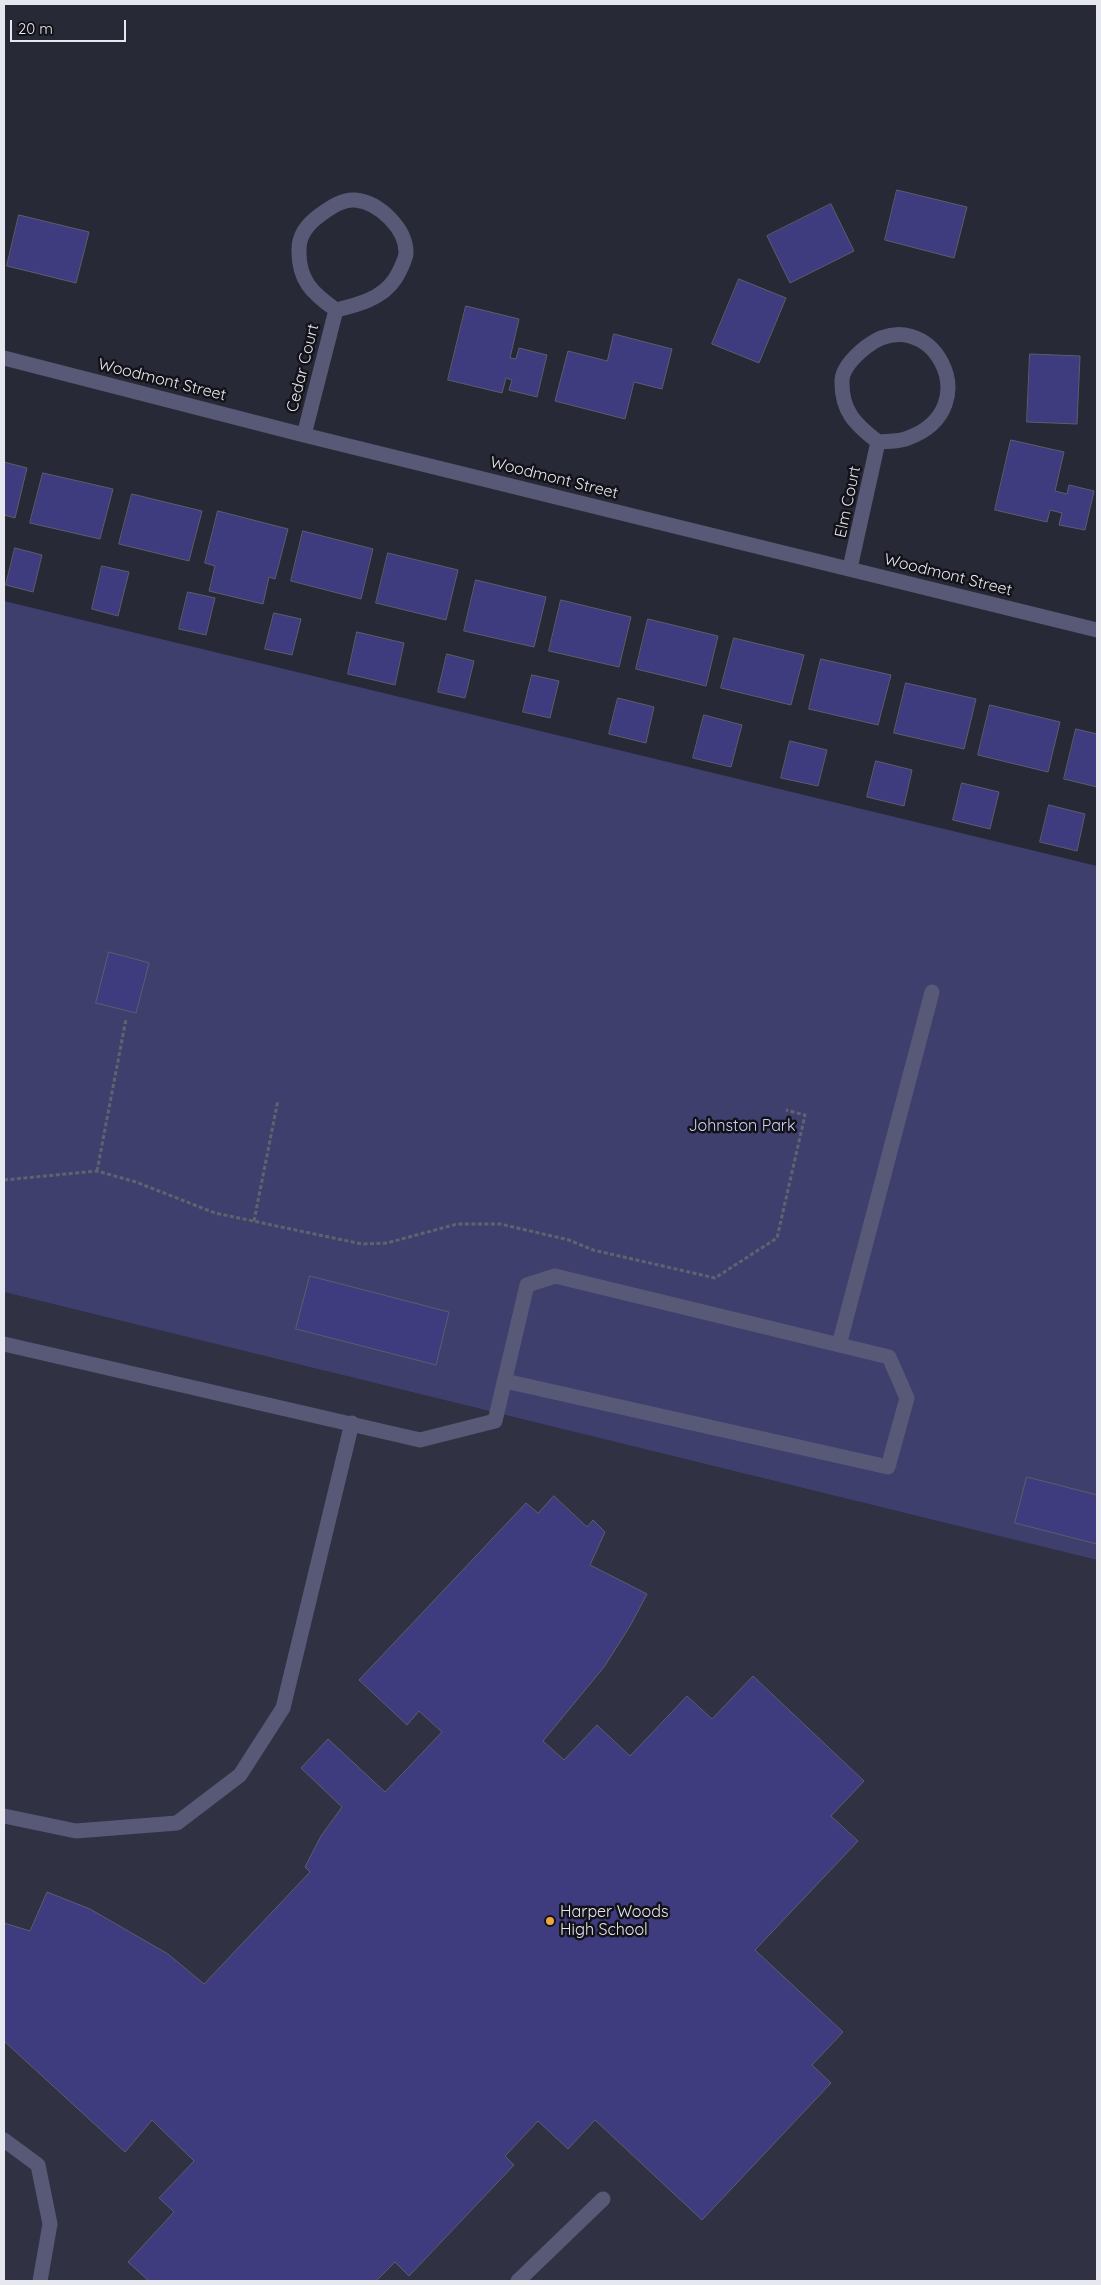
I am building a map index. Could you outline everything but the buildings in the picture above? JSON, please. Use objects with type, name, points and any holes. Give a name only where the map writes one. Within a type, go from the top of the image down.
[{"type":"street","name":"Cedar Court","points":[[354,200],[376,206],[391,218],[401,236],[406,254],[395,279],[380,294],[362,304],[336,310],[315,295],[303,278],[298,260],[299,240],[313,220],[333,206],[354,200]]},
{"type":"street","name":"Cedar Court","points":[[304,435],[336,310]]},
{"type":"street","points":[[902,335],[923,340],[942,361],[948,385],[945,409],[929,428],[907,439],[878,442],[856,425],[843,400],[842,378],[854,356],[874,341],[902,335]]},
{"type":"street","name":"Woodmont Street","points":[[4,358],[304,435],[1097,630]]},
{"type":"street","name":"Elm Court","points":[[850,568],[878,442]]},
{"type":"street","points":[[839,1345],[932,992]]},
{"type":"street","points":[[4,1344],[420,1440],[496,1421],[505,1381],[528,1285],[555,1276],[889,1357],[907,1398],[888,1468],[505,1381]]},
{"type":"street","points":[[4,1816],[76,1831],[177,1823],[240,1775],[283,1708],[352,1423]]},
{"type":"street","points":[[4,2140],[38,2165],[50,2224],[40,2281]]},
{"type":"street","points":[[518,2281],[603,2199]]},
{"type":"path","points":[[97,1171],[126,1019]]},
{"type":"path","points":[[254,1221],[278,1100]]},
{"type":"path","points":[[4,1180],[97,1171],[136,1182],[216,1213],[362,1244],[387,1243],[457,1224],[500,1224],[569,1240],[593,1250],[715,1278],[777,1238],[805,1115],[786,1110]]},
{"type":"shaded area","name":"Harper Woods High School","points":[[4,1292],[1097,1560],[1097,2281],[4,2281]]},
{"type":"green space","name":"Johnston Park","points":[[4,601],[1097,866],[1097,1560],[4,1292]]},
{"type":"place","name":"Harper Woods High School","points":[[550,1921]]}]
